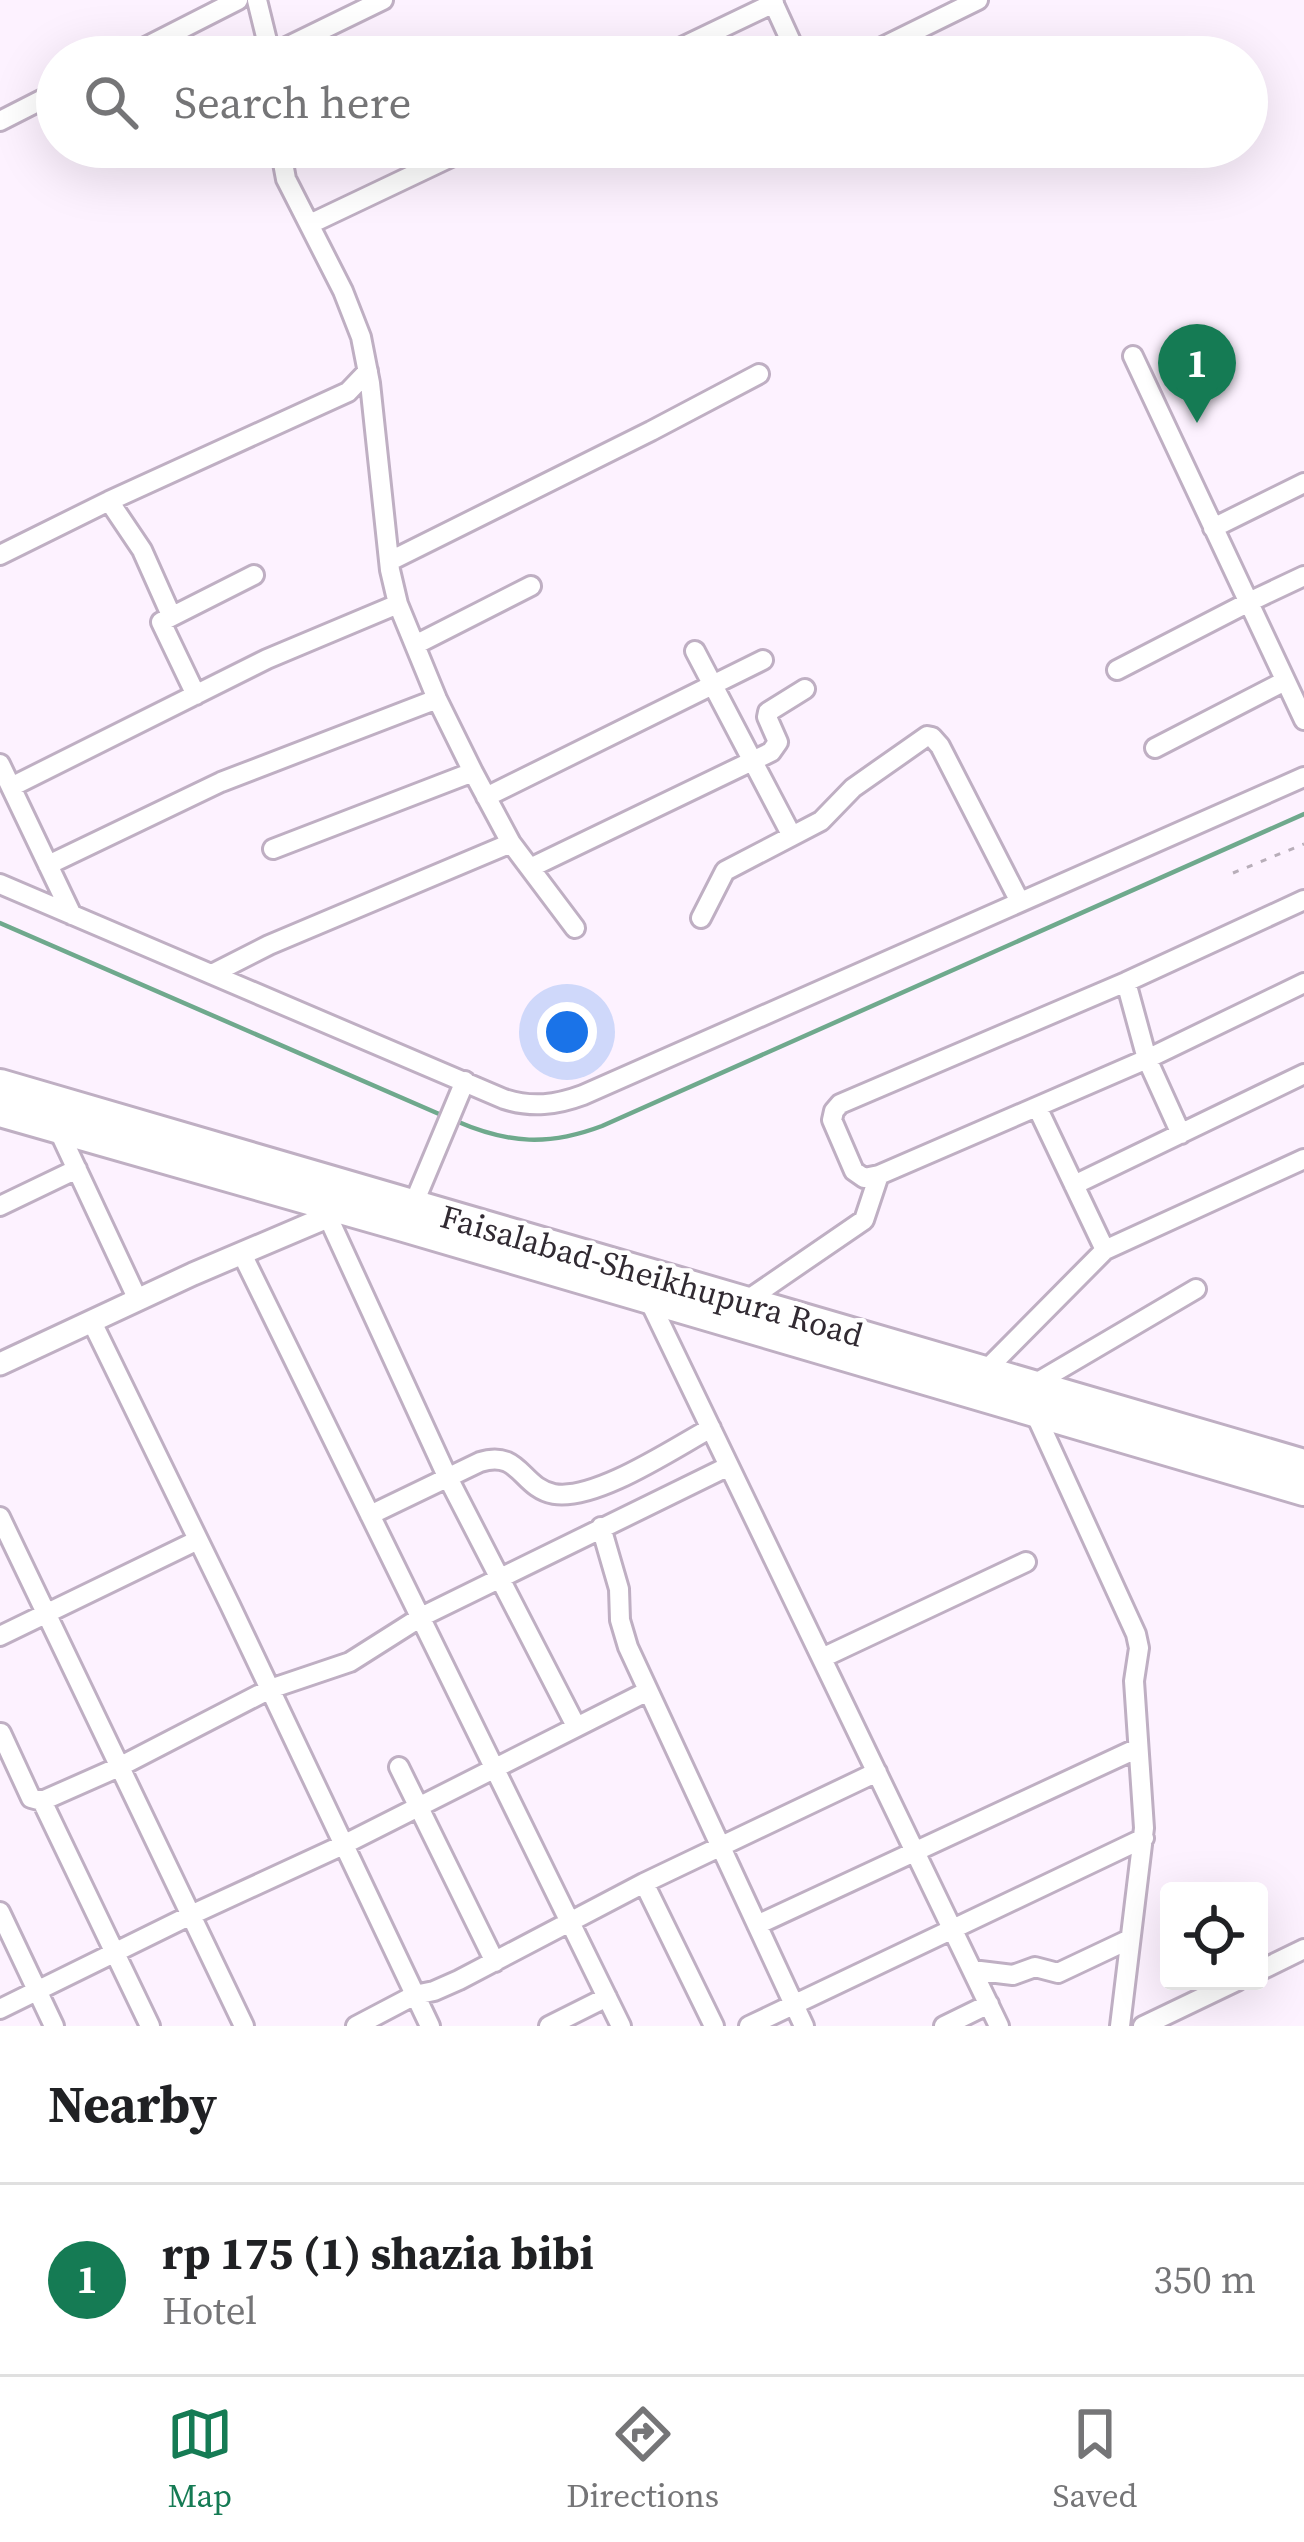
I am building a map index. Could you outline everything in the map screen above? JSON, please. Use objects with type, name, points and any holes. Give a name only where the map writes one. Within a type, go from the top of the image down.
[{"type":"highway","name":"Faisalabad-Sheikhupura Road","points":[[0,1085],[409,1215],[648,1298],[1032,1398],[1303,1485]]},
{"type":"highway","name":"Faisalabad-Sheikhupura Road","points":[[0,1111],[338,1213],[409,1215],[743,1303],[984,1372],[1032,1398]]},
{"type":"street","points":[[167,36],[238,0]]},
{"type":"street","points":[[257,0],[265,36]]},
{"type":"street","points":[[310,36],[383,0]]},
{"type":"street","points":[[905,36],[978,0]]},
{"type":"street","points":[[704,36],[773,2],[788,36]]},
{"type":"street","points":[[0,121],[36,103]]},
{"type":"street","points":[[282,168],[344,292],[361,337],[398,604],[437,699],[511,843],[575,928]]},
{"type":"street","points":[[310,224],[428,168]]},
{"type":"street","points":[[1133,356],[1304,720]]},
{"type":"street","points":[[0,555],[348,392],[368,371]]},
{"type":"street","points":[[390,561],[760,374]]},
{"type":"street","points":[[1213,529],[1304,483]]},
{"type":"street","points":[[109,501],[142,550],[171,615]]},
{"type":"street","points":[[196,695],[161,625],[163,620],[254,575]]},
{"type":"street","points":[[1118,670],[1304,576]]},
{"type":"street","points":[[415,645],[531,586]]},
{"type":"street","points":[[11,787],[267,659],[398,604]]},
{"type":"street","points":[[694,651],[792,836]]},
{"type":"street","points":[[486,796],[763,660]]},
{"type":"street","points":[[1154,748],[1285,681]]},
{"type":"street","points":[[530,868],[771,752],[778,745],[766,717],[805,689]]},
{"type":"street","points":[[48,865],[221,782],[437,699]]},
{"type":"street","points":[[701,918],[725,871],[821,821],[853,788],[921,738],[932,737],[1020,902]]},
{"type":"street","points":[[0,764],[72,915]]},
{"type":"street","points":[[273,848],[473,772]]},
{"type":"street","points":[[0,884],[530,1106],[562,1102],[1304,777]]},
{"type":"street","points":[[212,974],[268,945],[511,843]]},
{"type":"street","points":[[1304,900],[840,1104],[832,1120],[854,1172],[864,1178],[879,1175],[1148,1059],[1304,983]]},
{"type":"street","points":[[1126,982],[1148,1059],[1180,1134]]},
{"type":"street","points":[[1074,1185],[1304,1074]]},
{"type":"street","points":[[409,1215],[465,1081]]},
{"type":"street","points":[[1037,1107],[1105,1250]]},
{"type":"street","points":[[57,1127],[138,1300]]},
{"type":"street","points":[[984,1372],[1105,1250],[1304,1159]]},
{"type":"street","points":[[0,1206],[77,1169]]},
{"type":"street","points":[[743,1303],[864,1220],[879,1175]]},
{"type":"street","points":[[0,1364],[338,1213],[448,1478],[576,1726]]},
{"type":"street","points":[[242,1254],[621,2026]]},
{"type":"street","points":[[1120,2026],[1144,1838],[1134,1671],[1138,1642],[1032,1398],[1196,1289]]},
{"type":"street","points":[[648,1298],[999,2026]]},
{"type":"street","points":[[92,1322],[430,2026]]},
{"type":"street","points":[[370,1515],[488,1459],[504,1459],[541,1489],[573,1493],[604,1485],[711,1428]]},
{"type":"street","points":[[42,1802],[270,1689],[350,1662],[421,1617],[729,1466]]},
{"type":"street","points":[[0,1517],[5,1539],[46,1614],[244,2026]]},
{"type":"street","points":[[601,1527],[619,1589],[623,1636],[804,2026]]},
{"type":"street","points":[[0,1636],[198,1540]]},
{"type":"street","points":[[822,1658],[1026,1562]]},
{"type":"street","points":[[0,2009],[343,1845],[648,1691]]},
{"type":"street","points":[[1,1733],[31,1798],[42,1802],[150,2026]]},
{"type":"street","points":[[757,1925],[1138,1748]]},
{"type":"street","points":[[399,1767],[495,1962]]},
{"type":"street","points":[[356,2026],[878,1772]]},
{"type":"street","points":[[749,2026],[1144,1838]]},
{"type":"street","points":[[644,1883],[714,2026]]},
{"type":"street","points":[[0,1912],[54,2026]]},
{"type":"street","points":[[972,1970],[1012,1975],[1036,1967],[1058,1973],[1130,1939]]},
{"type":"street","points":[[1268,1967],[1304,1949]]},
{"type":"street","points":[[1143,2026],[1180,2018],[1223,1990]]},
{"type":"street","points":[[549,2026],[607,1997]]},
{"type":"street","points":[[944,2026],[988,2004]]},
{"type":"path","points":[[1233,873],[1304,844]]},
{"type":"waterway","points":[[456,1121],[529,1140],[564,1137],[602,1126],[1304,814]]},
{"type":"waterway","points":[[0,923],[446,1117]]},
{"type":"place","name":"rp 175 (1) shazia bibi","points":[[1197,423]]}]
